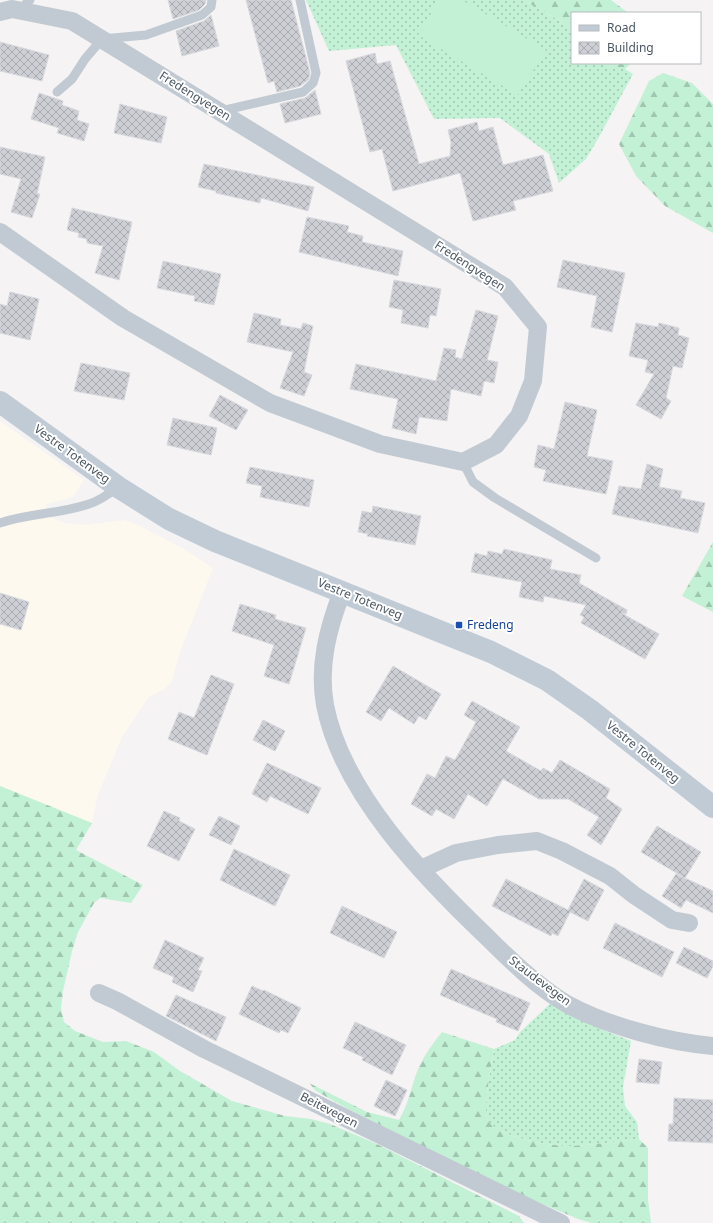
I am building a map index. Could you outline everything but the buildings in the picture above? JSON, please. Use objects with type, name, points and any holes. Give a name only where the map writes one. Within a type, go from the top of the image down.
[{"type":"street","name":"Fredengvegen","points":[[0,12],[12,10],[24,5],[72,21],[505,287],[538,326],[533,382],[519,416],[496,445],[463,462]]},
{"type":"street","points":[[0,232],[123,318],[270,403],[380,444],[463,462]]},
{"type":"street","name":"Vestre Totenveg","points":[[0,402],[118,487],[169,519],[215,540],[477,646],[519,665],[547,680],[590,710],[713,807]]},
{"type":"street","name":"Staudevegen","points":[[342,592],[327,637],[324,661],[325,704],[328,718],[340,750],[367,800],[436,888],[520,969],[567,1004],[632,1029],[677,1040],[713,1046]]},
{"type":"street","points":[[421,869],[456,853],[498,845],[537,841],[562,851],[610,876],[634,895],[672,920],[689,923]]},
{"type":"street","name":"Beitevegen","points":[[99,993],[117,1001],[204,1050],[561,1223]]},
{"type":"lane","points":[[57,92],[72,79],[84,59],[102,39],[146,35],[202,15],[211,7],[212,0]]},
{"type":"lane","points":[[220,112],[303,92],[313,83],[316,73],[300,0]]},
{"type":"lane","points":[[463,462],[473,482],[495,498],[596,558]]},
{"type":"lane","points":[[0,523],[31,514],[83,506],[106,496],[118,487]]},
{"type":"shaded area","points":[[0,421],[84,480],[74,496],[46,504],[49,517],[65,523],[85,525],[125,520],[138,525],[186,550],[213,568],[180,652],[172,681],[166,688],[149,697],[122,737],[98,795],[92,823],[0,786]]},
{"type":"green space","points":[[306,0],[523,0],[560,21],[571,31],[571,64],[606,64],[613,69],[625,69],[633,74],[586,159],[559,183],[549,154],[500,118],[434,119],[396,45],[329,51]]},
{"type":"green space","points":[[439,0],[462,0],[546,50],[518,95],[418,35]]},
{"type":"green space","points":[[523,0],[611,0],[627,12],[571,12],[571,31],[560,21]]},
{"type":"green space","points":[[606,64],[630,64],[625,69],[613,69]]},
{"type":"green space","points":[[663,73],[692,83],[713,104],[713,233],[665,206],[636,176],[619,144],[649,81]]},
{"type":"green space","points":[[713,542],[713,612],[682,596]]},
{"type":"green space","points":[[0,786],[92,823],[76,850],[143,885],[131,903],[100,898],[94,903],[78,932],[72,951],[63,991],[61,1008],[64,1022],[75,1031],[103,1042],[126,1041],[154,1052],[180,1071],[232,1101],[285,1116],[311,1119],[330,1124],[377,1144],[519,1216],[524,1223],[0,1223]]},
{"type":"green space","points":[[551,1003],[603,1030],[631,1041],[623,1087],[625,1106],[637,1122],[639,1139],[572,1146],[552,1145],[513,1136],[501,1131],[492,1125],[487,1119],[487,1096],[494,1049],[515,1040],[520,1032]]},
{"type":"green space","points":[[442,1032],[494,1049],[487,1096],[486,1114],[487,1119],[492,1125],[501,1131],[526,1140],[564,1146],[589,1145],[639,1139],[648,1148],[648,1200],[651,1223],[591,1223],[578,1219],[517,1193],[350,1110],[316,1091],[309,1083],[367,1112],[399,1120],[406,1106],[419,1067],[429,1049]]},
{"type":"place","name":"Fredeng","points":[[459,625]]}]
